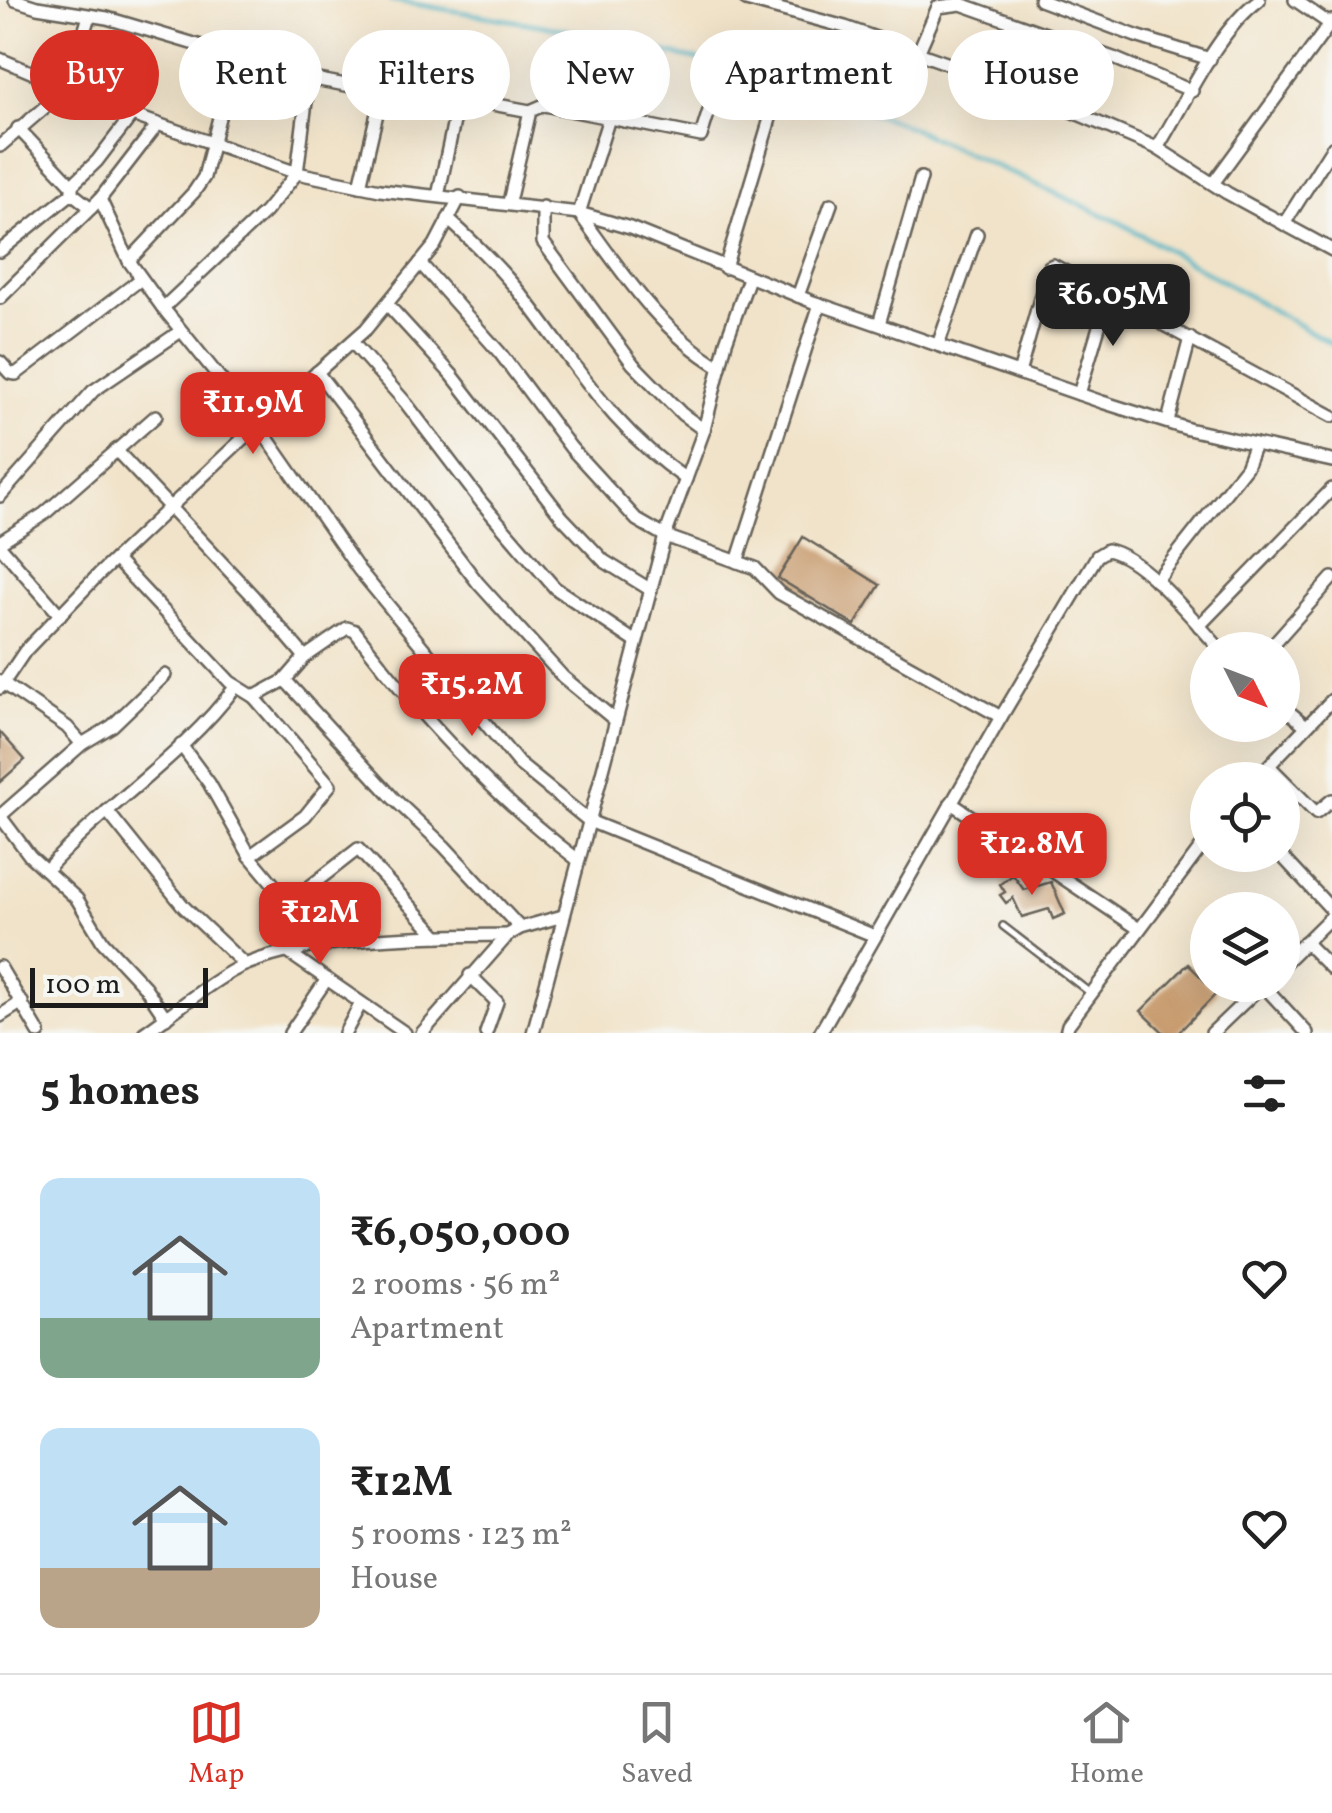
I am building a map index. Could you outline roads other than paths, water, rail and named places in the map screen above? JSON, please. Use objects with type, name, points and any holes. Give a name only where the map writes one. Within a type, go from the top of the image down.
[{"type":"street","points":[[15,0],[107,18],[179,41]]},
{"type":"street","points":[[746,0],[779,4],[853,30]]},
{"type":"street","points":[[1040,0],[1136,36],[1210,58]]},
{"type":"street","points":[[1156,148],[1210,58],[1246,10],[1259,0]]},
{"type":"street","points":[[1214,182],[1331,23],[1295,0]]},
{"type":"street","points":[[928,30],[938,7],[961,4],[1116,59],[1192,91]]},
{"type":"street","points":[[86,30],[90,16]]},
{"type":"street","points":[[928,57],[1022,90],[1156,148],[1332,250]]},
{"type":"street","points":[[0,59],[30,72]]},
{"type":"street","points":[[509,202],[530,111],[510,107]]},
{"type":"street","points":[[0,146],[30,118]]},
{"type":"street","points":[[0,251],[72,189],[128,120]]},
{"type":"street","points":[[146,120],[297,173],[360,186],[579,213],[630,228],[820,304],[1078,394],[1255,444],[1332,461]]},
{"type":"street","points":[[128,260],[204,177],[217,120]]},
{"type":"street","points":[[162,308],[252,225],[297,173],[304,120]]},
{"type":"street","points":[[360,186],[375,120]]},
{"type":"street","points":[[438,196],[454,120]]},
{"type":"street","points":[[579,213],[608,120]]},
{"type":"street","points":[[616,120],[701,136],[706,120]]},
{"type":"street","points":[[725,268],[770,120]]},
{"type":"street","points":[[0,298],[96,203],[158,124]]},
{"type":"street","points":[[18,128],[72,189],[96,203],[128,260],[162,308],[258,424],[359,570],[520,764],[589,822],[875,936]]},
{"type":"street","points":[[1284,224],[1332,148]]},
{"type":"street","points":[[878,324],[921,178]]},
{"type":"street","points":[[82,744],[67,727],[1,684],[25,651],[115,559],[352,342],[420,263],[460,198]]},
{"type":"street","points":[[798,296],[830,204]]},
{"type":"street","points":[[543,207],[543,242],[633,364],[682,414],[704,430]]},
{"type":"street","points":[[579,213],[653,312],[696,352],[720,367]]},
{"type":"street","points":[[448,219],[486,254],[525,299],[626,432],[654,458],[686,479]]},
{"type":"street","points":[[938,344],[977,234]]},
{"type":"street","points":[[420,263],[500,352],[592,471],[636,520],[666,536],[755,568],[779,593],[1000,717]]},
{"type":"street","points":[[1018,373],[1049,267],[1053,265],[1332,416]]},
{"type":"street","points":[[0,362],[16,374],[141,278]]},
{"type":"street","points":[[533,1033],[650,590],[704,430],[749,278]]},
{"type":"street","points":[[1078,394],[1109,293]]},
{"type":"street","points":[[386,304],[452,375],[562,518],[604,561],[650,590]]},
{"type":"street","points":[[737,562],[820,304]]},
{"type":"street","points":[[0,496],[93,391],[181,332]]},
{"type":"street","points":[[1168,421],[1190,338]]},
{"type":"street","points":[[352,342],[406,402],[482,503],[555,588],[636,642]]},
{"type":"street","points":[[317,372],[478,583],[562,677],[615,720]]},
{"type":"street","points":[[60,615],[0,544],[44,514],[156,416]]},
{"type":"street","points":[[1156,580],[1246,466],[1255,444]]},
{"type":"street","points":[[116,450],[305,657]]},
{"type":"street","points":[[1199,626],[1332,489]]},
{"type":"street","points":[[820,1033],[1000,717],[1097,556],[1107,550],[1116,552],[1156,580],[1205,632]]},
{"type":"street","points":[[115,559],[236,686],[254,697],[330,785],[304,816],[250,856]]},
{"type":"street","points":[[1284,632],[1332,578]]},
{"type":"street","points":[[254,697],[286,680],[305,657],[340,631],[354,631],[428,723],[533,826],[578,860]]},
{"type":"street","points":[[165,675],[112,726],[82,744],[0,816],[30,856],[77,899],[103,942],[146,987],[166,1018]]},
{"type":"street","points":[[286,680],[393,798],[520,928]]},
{"type":"street","points":[[47,869],[82,831],[213,717],[236,686]]},
{"type":"street","points":[[1272,762],[1332,700]]},
{"type":"street","points":[[1300,721],[1306,726]]},
{"type":"street","points":[[182,745],[209,782],[250,856],[325,946]]},
{"type":"street","points":[[1300,797],[1316,813],[1332,800]]},
{"type":"street","points":[[951,804],[1139,928]]},
{"type":"street","points":[[107,811],[184,907],[244,964]]},
{"type":"street","points":[[289,903],[358,849],[438,936]]},
{"type":"street","points":[[1066,1033],[1068,1024],[1190,861]]},
{"type":"street","points":[[1300,871],[1327,894],[1332,913],[1300,947]]},
{"type":"street","points":[[422,1033],[508,935],[563,916]]},
{"type":"street","points":[[144,1033],[244,964],[325,946],[438,936],[508,935]]},
{"type":"street","points":[[1305,942],[1332,968]]},
{"type":"street","points":[[289,952],[404,1033]]},
{"type":"street","points":[[0,967],[39,1033]]},
{"type":"street","points":[[470,975],[496,1002],[486,1033]]},
{"type":"street","points":[[290,1033],[327,979]]},
{"type":"street","points":[[0,1016],[22,1002]]},
{"type":"street","points":[[1212,1033],[1245,1002]]},
{"type":"street","points":[[1279,1002],[1308,1033]]},
{"type":"street","points":[[345,1033],[361,1003]]},
{"type":"lane","points":[[1003,926],[1091,994]]},
{"type":"waterway","points":[[390,0],[562,29],[694,59],[898,122],[1119,222],[1332,344]]}]
